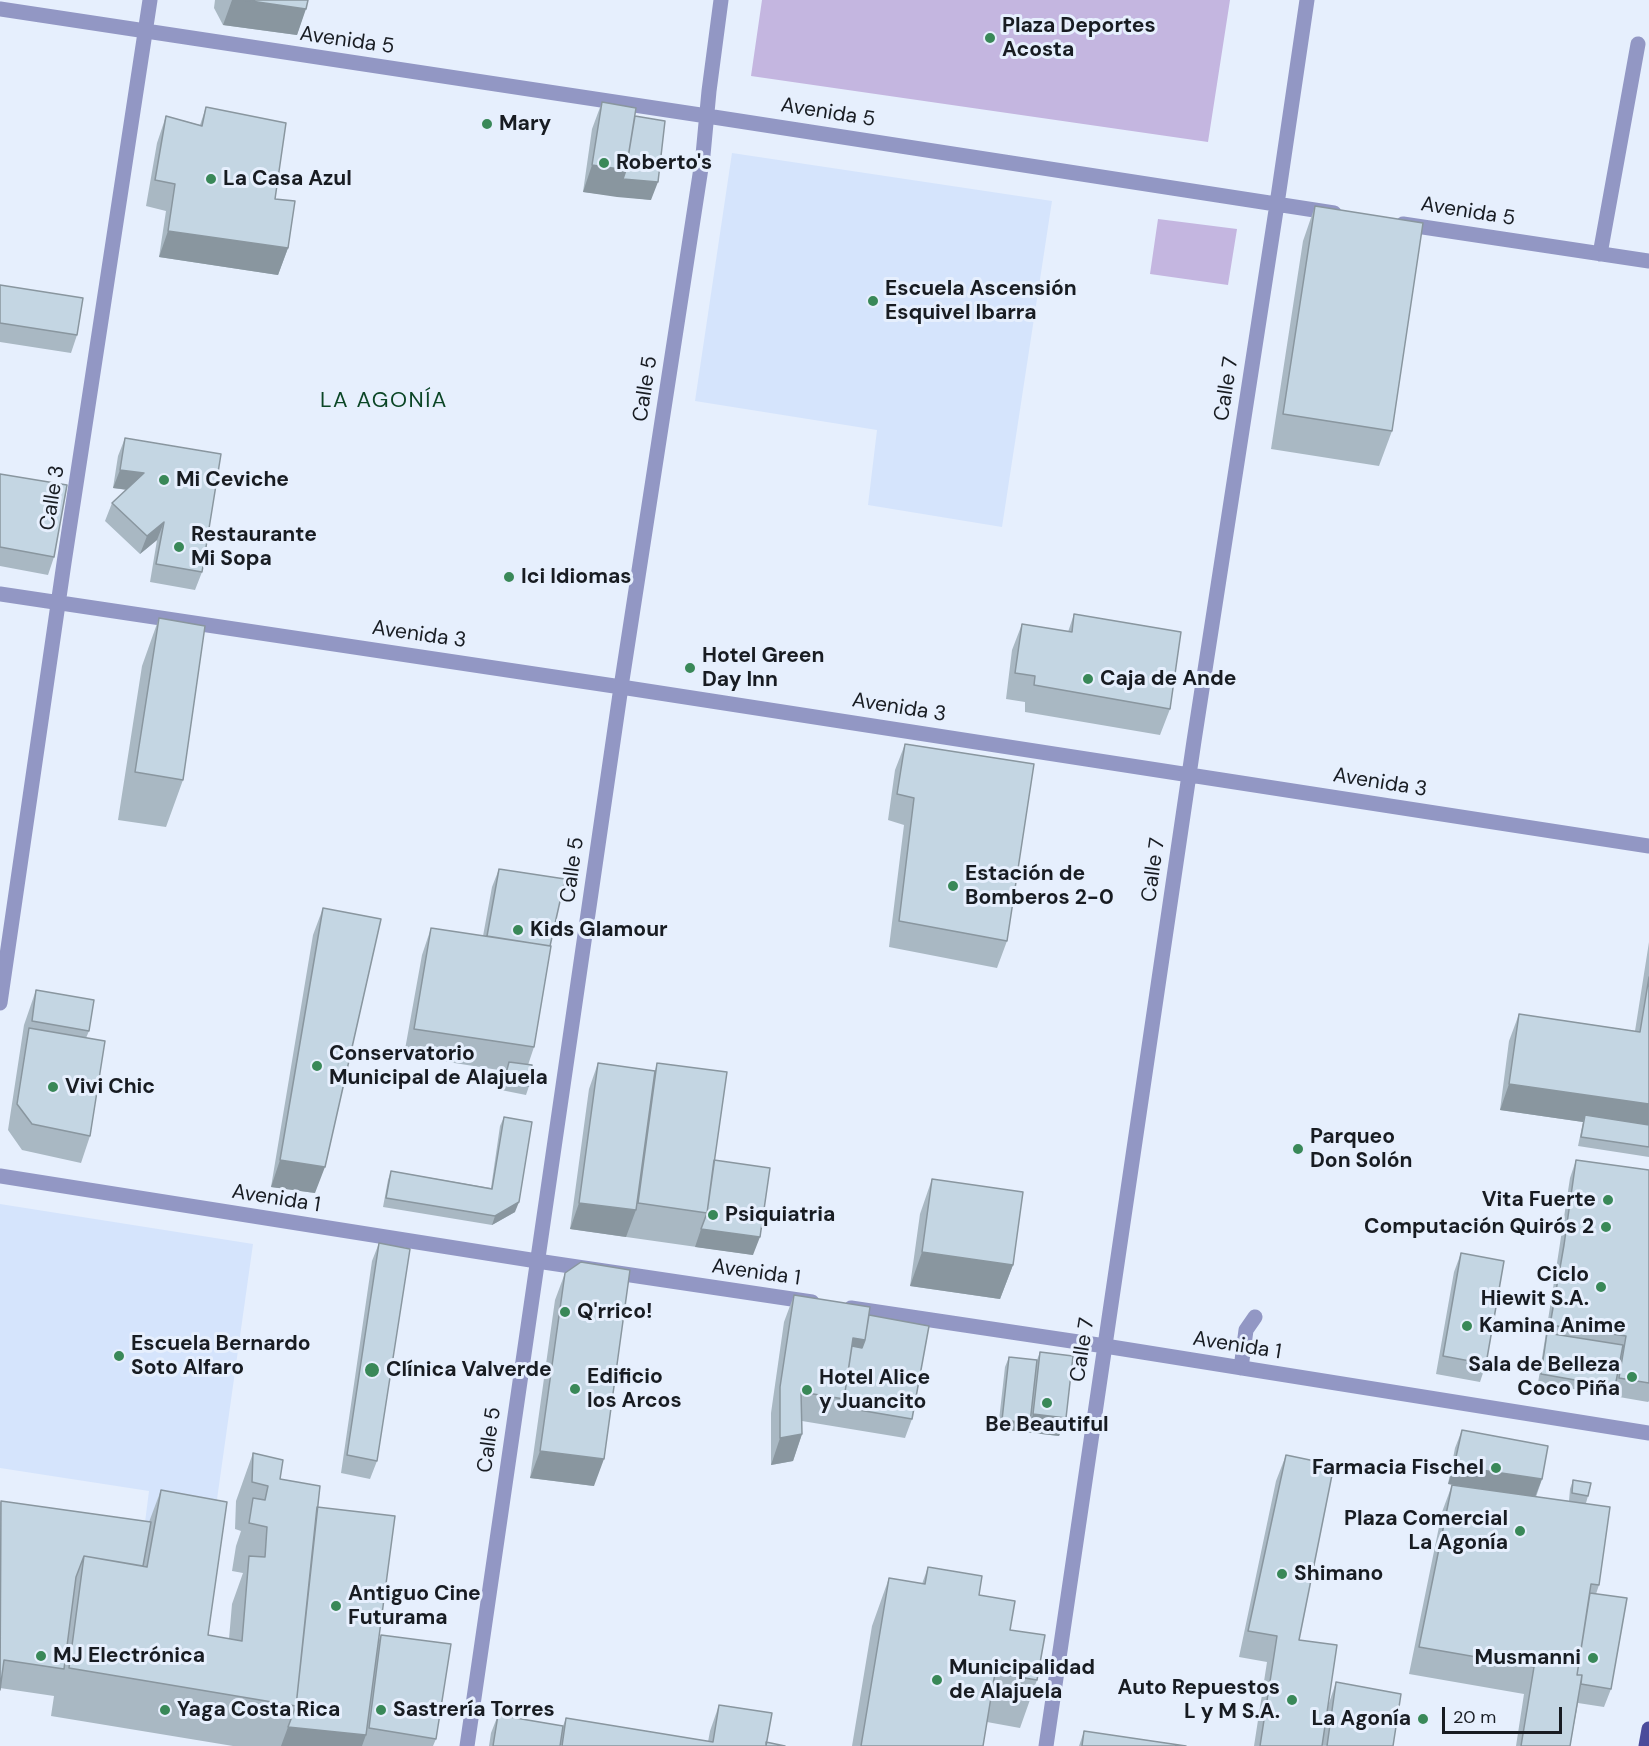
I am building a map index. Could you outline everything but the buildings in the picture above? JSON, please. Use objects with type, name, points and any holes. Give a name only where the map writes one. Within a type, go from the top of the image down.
[{"type":"main road","points":[[1646,1746],[1649,1729]]},
{"type":"street","name":"Calle 3","points":[[0,1004],[150,0]]},
{"type":"street","name":"Calle 5","points":[[467,1746],[621,687],[703,155],[721,0]]},
{"type":"street","name":"Calle 7","points":[[1046,1746],[1306,0]]},
{"type":"street","name":"Avenida 5","points":[[0,9],[1346,215]]},
{"type":"street","points":[[1600,254],[1638,44]]},
{"type":"street","name":"Avenida 5","points":[[1392,222],[1649,261]]},
{"type":"street","name":"Avenida 3","points":[[0,594],[621,687],[1649,846]]},
{"type":"street","name":"Avenida 1","points":[[0,1176],[537,1261],[1105,1346],[1649,1433]]},
{"type":"street","points":[[1241,1368],[1246,1330],[1256,1317]]},
{"type":"shaded area","name":"Plaza Deportes Acosta","points":[[762,0],[1230,0],[1208,142],[751,76]]},
{"type":"shaded area","name":"Escuela Ascensión Esquivel Ibarra","points":[[732,153],[1052,201],[1002,527],[868,505],[877,430],[695,401]]},
{"type":"shaded area","points":[[1158,219],[1237,229],[1228,285],[1150,274]]},
{"type":"shaded area","name":"Escuela Bernardo Soto Alfaro","points":[[0,1204],[253,1244],[210,1549],[143,1538],[149,1491],[0,1468]]},
{"type":"place","name":"Plaza Deportes Acosta","points":[[990,38]]},
{"type":"place","name":"Mary","points":[[487,124]]},
{"type":"place","name":"Roberto's","points":[[604,163]]},
{"type":"place","name":"La Casa Azul","points":[[211,179]]},
{"type":"place","name":"Escuela Ascensión Esquivel Ibarra","points":[[873,301]]},
{"type":"place","name":"Mi Ceviche","points":[[164,480]]},
{"type":"place","name":"Restaurante Mi Sopa","points":[[179,547]]},
{"type":"place","name":"Ici Idiomas","points":[[509,577]]},
{"type":"place","name":"Hotel Green Day Inn","points":[[690,668]]},
{"type":"place","name":"Caja de Ande","points":[[1088,679]]},
{"type":"place","name":"Estación de Bomberos 2-0","points":[[953,886]]},
{"type":"place","name":"Kids Glamour","points":[[518,930]]},
{"type":"place","name":"Conservatorio Municipal de Alajuela","points":[[317,1066]]},
{"type":"place","name":"Vivi Chic","points":[[53,1087]]},
{"type":"place","name":"Parqueo Don Solón","points":[[1298,1149]]},
{"type":"place","name":"Vita Fuerte","points":[[1608,1200]]},
{"type":"place","name":"Psiquiatria","points":[[713,1215]]},
{"type":"place","name":"Computación Quirós 2","points":[[1606,1227]]},
{"type":"place","name":"Ciclo Hiewit S.A.","points":[[1601,1287]]},
{"type":"place","name":"Q'rrico!","points":[[565,1312]]},
{"type":"place","name":"Kamina Anime","points":[[1467,1326]]},
{"type":"place","name":"Escuela Bernardo Soto Alfaro","points":[[119,1356]]},
{"type":"place","name":"Clínica Valverde","points":[[372,1370]]},
{"type":"place","name":"Sala de Belleza Coco Piña","points":[[1632,1377]]},
{"type":"place","name":"Edificio los Arcos","points":[[575,1389]]},
{"type":"place","name":"Hotel Alice y Juancito","points":[[807,1390]]},
{"type":"place","name":"Be Beautiful","points":[[1047,1403]]},
{"type":"place","name":"Farmacia Fischel","points":[[1496,1468]]},
{"type":"place","name":"Plaza Comercial La Agonía","points":[[1520,1531]]},
{"type":"place","name":"Shimano","points":[[1282,1574]]},
{"type":"place","name":"Antiguo Cine Futurama","points":[[336,1606]]},
{"type":"place","name":"MJ Electrónica","points":[[41,1656]]},
{"type":"place","name":"Musmanni","points":[[1593,1658]]},
{"type":"place","name":"Municipalidad de Alajuela","points":[[937,1680]]},
{"type":"place","name":"Auto Repuestos L y M S.A.","points":[[1292,1700]]},
{"type":"place","name":"Yaga Costa Rica","points":[[165,1710]]},
{"type":"place","name":"Sastrería Torres","points":[[381,1710]]},
{"type":"place","name":"La Agonía","points":[[1423,1719]]},
{"type":"district","name":"LA AGONÍA","points":[[384,401]]}]
